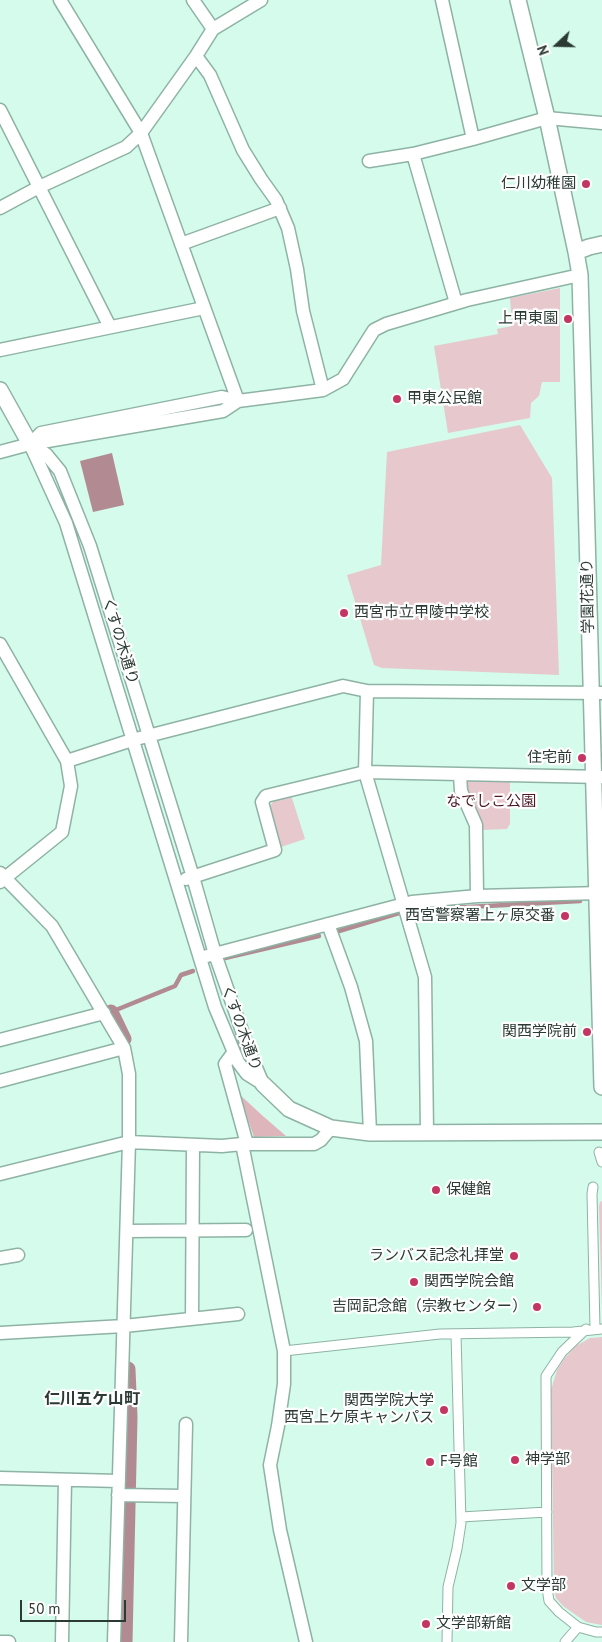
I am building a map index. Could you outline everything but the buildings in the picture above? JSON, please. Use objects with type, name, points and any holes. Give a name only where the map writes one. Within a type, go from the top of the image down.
[{"type":"street","points":[[60,0],[141,134],[238,401]]},
{"type":"street","points":[[193,0],[213,29]]},
{"type":"street","points":[[0,208],[126,147],[141,134],[213,29],[261,0]]},
{"type":"street","points":[[442,0],[474,139]]},
{"type":"street","name":"学園花通り","points":[[518,0],[548,118],[580,275],[596,694],[602,1087]]},
{"type":"street","points":[[196,56],[210,75],[243,150],[276,200],[288,228],[297,269],[303,311],[323,390]]},
{"type":"street","points":[[0,110],[110,327]]},
{"type":"street","points":[[369,161],[413,154],[548,118],[602,123]]},
{"type":"street","points":[[413,154],[456,304]]},
{"type":"street","points":[[181,244],[280,208]]},
{"type":"street","points":[[576,252],[602,244]]},
{"type":"street","points":[[0,452],[30,444],[41,433],[222,397],[238,401],[323,390],[343,379],[374,330],[386,324],[456,304],[580,275]]},
{"type":"street","points":[[0,350],[204,308]]},
{"type":"street","name":"くすの木通り","points":[[0,390],[30,444],[66,523],[215,1007],[238,1062],[247,1074],[262,1084]]},
{"type":"street","name":"くすの木通り","points":[[30,444],[46,454],[60,471],[90,546],[193,876],[215,954],[248,1050],[262,1084]]},
{"type":"street","points":[[0,644],[67,761],[71,786],[62,832],[2,878],[52,926],[124,1048],[129,1074],[129,1142],[114,1642]]},
{"type":"street","points":[[67,761],[149,735],[343,686],[367,691],[596,694]]},
{"type":"street","points":[[367,691],[365,772],[425,977],[427,1133]]},
{"type":"street","points":[[177,882],[276,850],[262,802],[266,796],[365,772],[598,777]]},
{"type":"street","points":[[460,774],[461,791],[476,825],[477,896]]},
{"type":"street","points":[[200,958],[412,902],[477,896],[599,893]]},
{"type":"street","points":[[328,924],[352,987],[366,1041],[370,1133]]},
{"type":"street","points":[[0,1040],[104,1014]]},
{"type":"street","points":[[0,1082],[124,1048]]},
{"type":"street","points":[[233,1053],[225,1064],[245,1144],[284,1351],[283,1392],[270,1465],[280,1530],[306,1642]]},
{"type":"street","points":[[262,1084],[290,1109],[331,1128],[370,1133],[602,1132]]},
{"type":"street","points":[[0,1174],[129,1142],[222,1146],[314,1144],[321,1140],[331,1128]]},
{"type":"street","points":[[192,1318],[193,1145]]},
{"type":"street","points":[[599,1152],[602,1162]]},
{"type":"street","points":[[593,1187],[594,1329]]},
{"type":"street","points":[[126,1231],[246,1230]]},
{"type":"street","points":[[0,1258],[18,1255]]},
{"type":"street","points":[[0,1333],[124,1326],[238,1314]]},
{"type":"street","points":[[284,1351],[440,1334],[573,1332],[594,1329]]},
{"type":"street","points":[[594,1329],[562,1352],[546,1376],[547,1588],[548,1601],[578,1627],[602,1632]]},
{"type":"street","points":[[447,1642],[448,1587],[457,1549],[461,1517],[456,1334]]},
{"type":"street","points":[[181,1642],[186,1424]]},
{"type":"street","points":[[0,1478],[119,1481]]},
{"type":"street","points":[[62,1642],[65,1480]]},
{"type":"street","points":[[118,1495],[184,1496]]},
{"type":"street","points":[[461,1517],[547,1512]]},
{"type":"street","points":[[566,1642],[578,1627]]},
{"type":"street","points":[[0,1642],[9,1642]]},
{"type":"green space","points":[[560,288],[560,382],[542,382],[539,396],[531,403],[530,418],[448,433],[434,346],[498,334],[497,329],[512,326],[510,298]]},
{"type":"green space","points":[[520,425],[552,478],[559,675],[382,668],[374,665],[347,575],[381,565],[387,452]]},
{"type":"green space","name":"なでしこ公園","points":[[467,780],[510,781],[510,824],[507,829],[481,830],[466,792]]},
{"type":"green space","points":[[291,795],[305,839],[281,847],[269,808],[274,800]]},
{"type":"green space","points":[[602,1201],[602,1310],[599,1206]]},
{"type":"green space","points":[[602,1337],[602,1625],[586,1622],[563,1606],[556,1598],[554,1588],[551,1390],[557,1370],[576,1346],[590,1338]]},
{"type":"shaded area","points":[[112,453],[124,505],[93,512],[80,461]]},
{"type":"shaded area","points":[[239,1094],[264,1117],[286,1136],[254,1137]]},
{"type":"waterway","points":[[412,910],[580,901]]},
{"type":"waterway","points":[[339,931],[399,913]]},
{"type":"waterway","points":[[225,958],[319,936]]},
{"type":"waterway","points":[[111,1012],[175,986],[181,975],[193,971]]},
{"type":"waterway","points":[[111,1012],[124,1039]]},
{"type":"waterway","points":[[125,1642],[130,1417],[128,1369]]},
{"type":"place","name":"仁川幼稚園","points":[[586,184]]},
{"type":"place","name":"上甲東園","points":[[568,319]]},
{"type":"place","name":"甲東公民館","points":[[397,399]]},
{"type":"place","name":"西宮市立甲陵中学校","points":[[344,613]]},
{"type":"place","name":"住宅前","points":[[582,758]]},
{"type":"place","name":"西宮警察署上ヶ原交番","points":[[565,916]]},
{"type":"place","name":"関西学院前","points":[[587,1032]]},
{"type":"place","name":"保健館","points":[[436,1190]]},
{"type":"place","name":"ランバス記念礼拝堂","points":[[514,1256]]},
{"type":"place","name":"関西学院会館","points":[[414,1282]]},
{"type":"place","name":"吉岡記念館（宗教センター）","points":[[537,1307]]},
{"type":"place","name":"関西学院大学 西宮上ケ原キャンパス","points":[[444,1410]]},
{"type":"place","name":"神学部","points":[[515,1460]]},
{"type":"place","name":"F号館","points":[[430,1462]]},
{"type":"place","name":"文学部","points":[[511,1586]]},
{"type":"place","name":"文学部新館","points":[[426,1624]]},
{"type":"district","name":"仁川五ケ山町","points":[[92,1399]]}]
